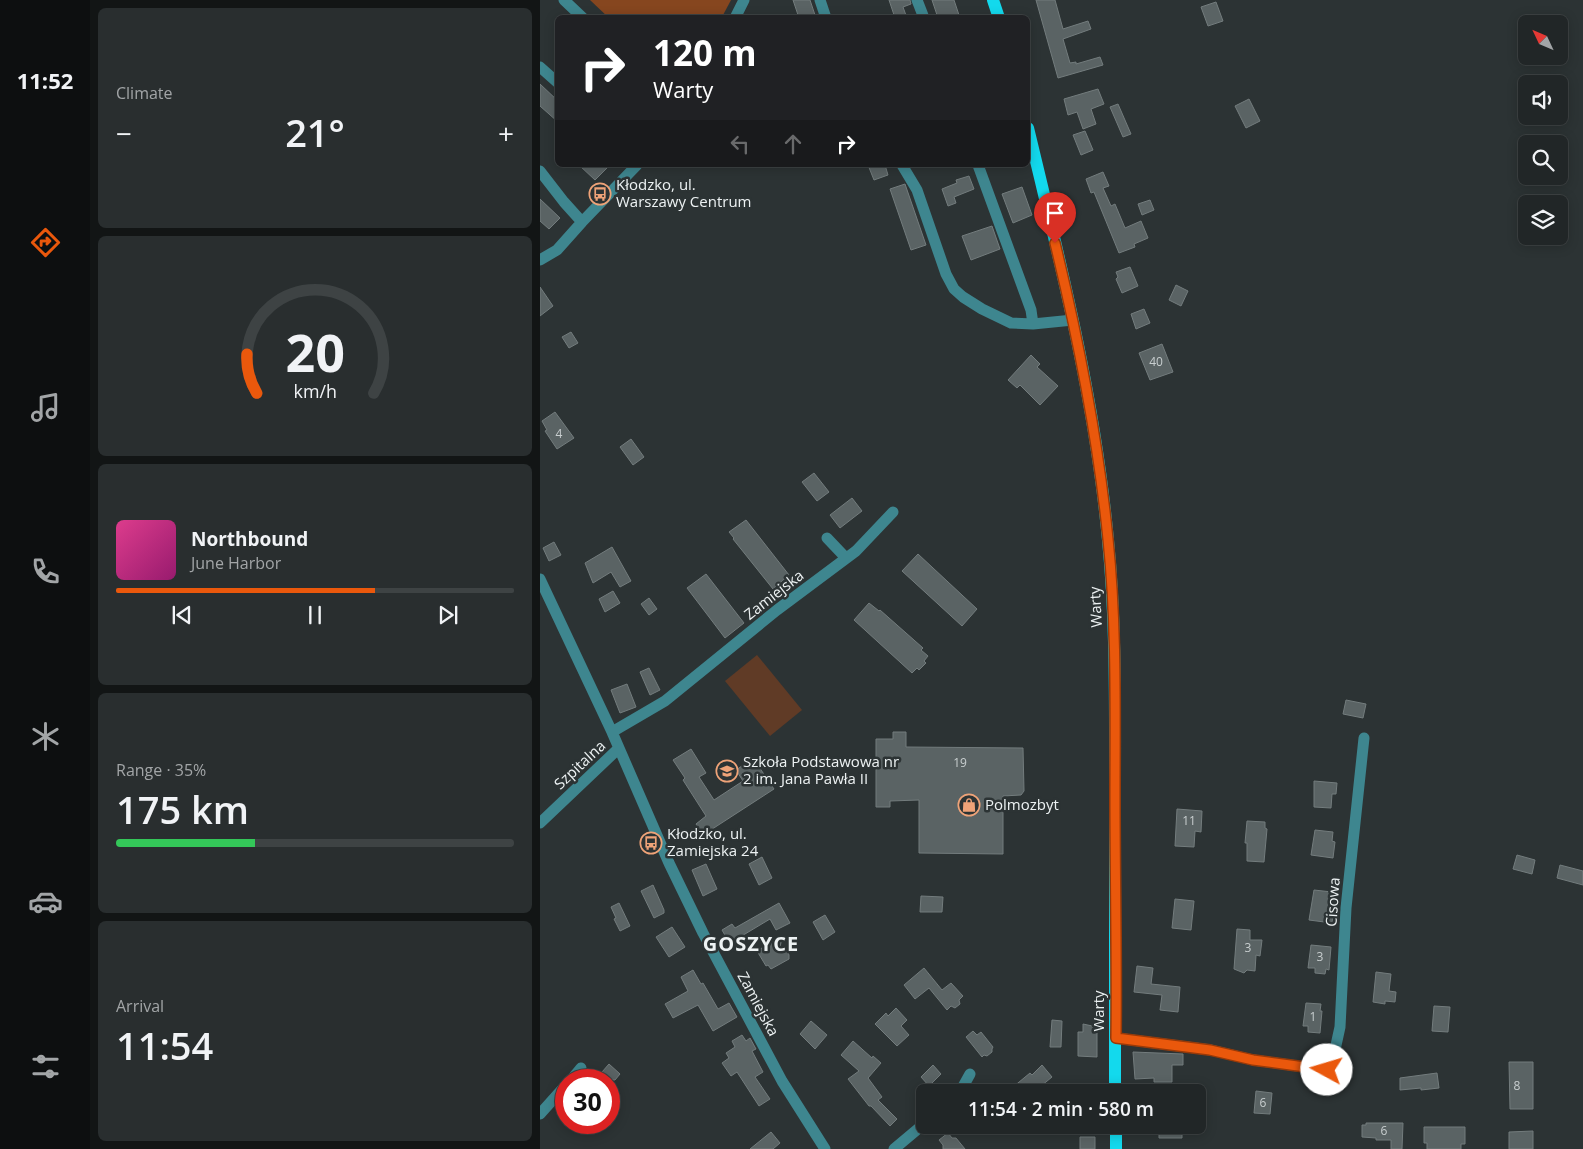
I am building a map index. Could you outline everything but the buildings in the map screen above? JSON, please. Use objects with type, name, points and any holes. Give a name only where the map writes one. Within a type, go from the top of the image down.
[{"type":"main road","points":[[993,0],[998,15]]},
{"type":"main road","name":"Warty","points":[[1030,137],[1085,378],[1104,507],[1111,580],[1115,698],[1116,1084]]},
{"type":"main road","points":[[1116,1134],[1116,1149]]},
{"type":"street","points":[[564,0],[580,15]]},
{"type":"street","points":[[736,15],[744,0]]},
{"type":"street","points":[[820,0],[825,15]]},
{"type":"street","points":[[917,0],[923,15]]},
{"type":"street","points":[[540,67],[555,80]]},
{"type":"street","points":[[903,167],[917,190],[946,274],[954,289],[963,297],[1000,319],[1011,323],[1033,324],[1073,320]]},
{"type":"street","points":[[979,167],[1031,310],[1033,324]]},
{"type":"street","points":[[540,260],[557,250],[625,169]]},
{"type":"street","points":[[540,171],[582,222]]},
{"type":"street","name":"Zamiejska","points":[[612,732],[664,700],[777,610],[856,551],[893,512]]},
{"type":"street","points":[[827,538],[846,558]]},
{"type":"street","name":"Zamiejska","points":[[540,579],[612,732],[669,863],[703,932],[782,1081],[824,1149]]},
{"type":"street","name":"Cisowa","points":[[1116,1038],[1210,1050],[1253,1060],[1319,1070],[1332,1068],[1340,1027],[1346,908],[1364,738]]},
{"type":"street","name":"Szpitalna","points":[[540,823],[619,748]]},
{"type":"street","points":[[964,1084],[970,1074]]},
{"type":"street","points":[[540,1114],[555,1097]]},
{"type":"street","points":[[894,1149],[916,1131]]},
{"type":"shaded area","points":[[590,0],[731,0],[723,15],[606,15]]},
{"type":"shaded area","points":[[757,655],[802,710],[770,736],[725,681]]},
{"type":"place","name":"Kłodzko, ul. Warszawy Centrum","points":[[600,194]]},
{"type":"place","name":"Szkoła Podstawowa nr 2 im. Jana Pawła II","points":[[727,771]]},
{"type":"place","name":"Polmozbyt","points":[[969,805]]},
{"type":"place","name":"Kłodzko, ul. Zamiejska 24","points":[[651,843]]},
{"type":"district","name":"GOSZYCE","points":[[751,944]]},
{"type":"route","points":[[1055,243],[1076,332],[1089,399],[1110,561],[1115,698],[1116,1038],[1210,1050],[1253,1060],[1327,1070]]}]
